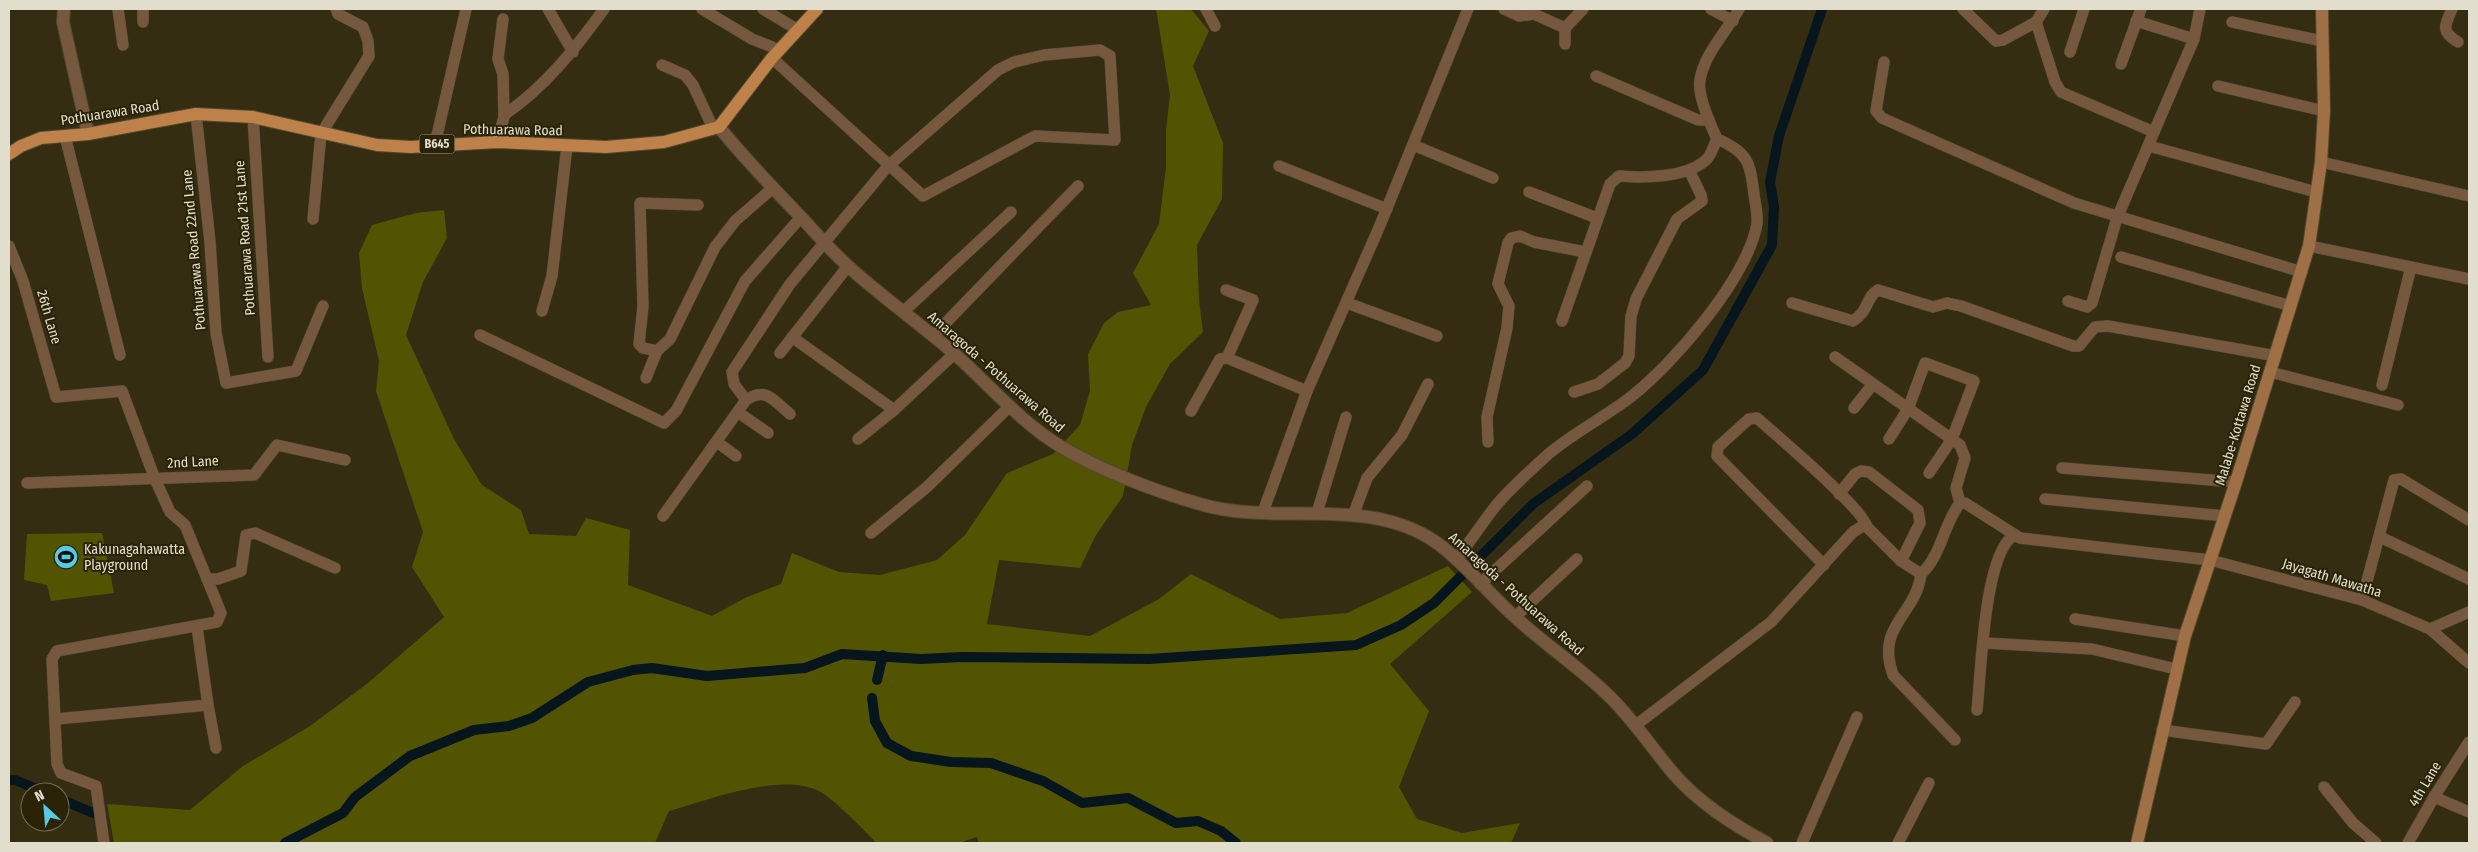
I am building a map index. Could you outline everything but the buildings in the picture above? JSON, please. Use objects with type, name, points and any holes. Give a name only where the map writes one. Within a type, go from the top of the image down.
[{"type":"main road","points":[[716,128],[776,54],[817,9]]},
{"type":"main road","name":"Malabe-Kottawa Road","points":[[2138,843],[2162,730],[2185,636],[2236,482],[2309,246],[2321,162],[2324,111],[2322,9]]},
{"type":"main road","name":"Pothuarawa Road","points":[[9,154],[21,146],[41,138],[88,134],[196,114],[253,117],[321,134],[377,144],[411,147],[435,144],[497,142],[606,147],[664,142],[716,128]]},
{"type":"street","points":[[64,9],[65,32],[88,134]]},
{"type":"street","points":[[118,9],[123,45]]},
{"type":"street","points":[[143,9],[143,22]]},
{"type":"street","points":[[313,219],[321,134],[368,56],[368,41],[363,27],[338,14],[336,9]]},
{"type":"street","points":[[435,144],[466,9]]},
{"type":"street","points":[[548,9],[573,52]]},
{"type":"street","points":[[504,115],[528,99],[573,52],[604,9]]},
{"type":"street","points":[[702,9],[776,54],[888,166],[923,196],[1035,136],[1114,140],[1110,56],[1100,50],[1044,55],[1014,62],[998,70],[888,166],[823,241],[790,284],[732,372],[734,384],[746,400]]},
{"type":"street","points":[[763,9],[798,30]]},
{"type":"street","points":[[1206,9],[1215,26]]},
{"type":"street","points":[[1263,512],[1307,391],[1387,209],[1468,9]]},
{"type":"street","points":[[1504,9],[1519,16],[1534,14],[1565,28]]},
{"type":"street","points":[[1564,44],[1565,28],[1583,9]]},
{"type":"street","points":[[1711,9],[1733,21]]},
{"type":"street","points":[[1468,571],[1495,506],[1570,437],[1609,414],[1634,395],[1698,331],[1749,252],[1757,222],[1751,167],[1744,156],[1730,145],[1717,139],[1709,120],[1699,81],[1705,64],[1739,9]]},
{"type":"street","points":[[1963,9],[1996,41],[2003,40],[2036,22],[2044,9]]},
{"type":"street","points":[[2070,52],[2084,9]]},
{"type":"street","points":[[2121,64],[2141,9]]},
{"type":"street","points":[[2068,301],[2087,306],[2092,303],[2117,218],[2194,39],[2200,9]]},
{"type":"street","points":[[2452,9],[2445,25],[2445,31],[2447,36],[2458,42]]},
{"type":"street","points":[[497,142],[504,115],[503,74],[498,59],[503,19]]},
{"type":"street","points":[[2136,21],[2194,39]]},
{"type":"street","points":[[2036,22],[2055,82],[2061,92],[2154,132]]},
{"type":"street","points":[[2232,22],[2322,41]]},
{"type":"street","points":[[1884,62],[1876,111],[1882,118],[2074,203],[2117,218],[2302,272]]},
{"type":"street","points":[[662,64],[685,75],[693,85],[716,128]]},
{"type":"street","points":[[1596,76],[1698,120],[1709,120]]},
{"type":"street","points":[[2218,86],[2324,111]]},
{"type":"street","name":"Pothuarawa Road 22nd Lane","points":[[196,114],[210,242],[216,333],[226,383],[296,371],[323,306]]},
{"type":"street","name":"Pothuarawa Road 21st Lane","points":[[253,117],[268,357]]},
{"type":"street","name":"Amaragoda - Pothuarawa Road","points":[[716,128],[848,266],[933,336],[1010,406],[1057,445],[1082,458],[1172,496],[1202,505],[1225,510],[1317,513],[1376,519],[1411,529],[1437,543],[1515,617],[1610,696],[1636,725],[1673,773],[1700,800],[1732,824],[1767,843]]},
{"type":"street","points":[[65,136],[120,355]]},
{"type":"street","points":[[1562,321],[1610,184],[1619,176],[1647,178],[1689,170],[1707,160],[1717,139]]},
{"type":"street","points":[[1413,144],[1493,178]]},
{"type":"street","points":[[542,311],[552,276],[567,146]]},
{"type":"street","points":[[2149,146],[2316,192]]},
{"type":"street","points":[[2321,162],[2469,196]]},
{"type":"street","points":[[1279,166],[1387,209]]},
{"type":"street","points":[[1574,392],[1598,384],[1625,363],[1629,356],[1631,316],[1636,299],[1677,219],[1702,201],[1689,170]]},
{"type":"street","points":[[933,336],[1078,186]]},
{"type":"street","points":[[646,378],[656,351],[670,338],[716,247],[735,221],[773,188]]},
{"type":"street","points":[[1529,192],[1597,218]]},
{"type":"street","points":[[656,351],[643,348],[639,344],[643,306],[640,203],[698,205]]},
{"type":"street","points":[[903,312],[1010,212]]},
{"type":"street","points":[[480,335],[664,423],[676,411],[745,282],[801,217]]},
{"type":"street","points":[[1488,442],[1487,417],[1507,328],[1509,306],[1498,284],[1508,243],[1512,238],[1520,236],[1534,242],[1585,252]]},
{"type":"street","name":"26th Lane","points":[[9,246],[23,281],[56,397],[122,391],[156,479]]},
{"type":"street","points":[[2309,246],[2469,279]]},
{"type":"street","points":[[2121,257],[2291,306]]},
{"type":"street","points":[[780,353],[848,266]]},
{"type":"street","points":[[2382,385],[2411,267]]},
{"type":"street","points":[[1226,290],[1253,300],[1227,358]]},
{"type":"street","points":[[1792,303],[1853,321],[1863,315],[1872,293],[1878,290],[1933,308],[1947,304],[1961,306],[2073,346],[2079,346],[2095,327],[2108,326],[2276,356]]},
{"type":"street","points":[[1347,303],[1437,336]]},
{"type":"street","points":[[792,337],[894,410]]},
{"type":"street","points":[[858,439],[894,410],[954,354]]},
{"type":"street","points":[[1835,357],[1960,445],[1965,458],[1956,488],[1960,503]]},
{"type":"street","points":[[1191,410],[1220,360],[1227,358],[1307,391]]},
{"type":"street","points":[[1889,439],[1908,408],[1925,363],[1974,381],[1952,439],[1929,473]]},
{"type":"street","points":[[2270,372],[2398,405]]},
{"type":"street","points":[[1353,516],[1367,478],[1402,435],[1428,384]]},
{"type":"street","points":[[1854,408],[1873,384]]},
{"type":"street","points":[[663,516],[739,413],[746,400],[756,394],[763,394],[790,414]]},
{"type":"street","points":[[871,533],[927,487],[1010,406]]},
{"type":"street","points":[[739,413],[768,433]]},
{"type":"street","points":[[1317,513],[1346,417]]},
{"type":"street","points":[[1824,565],[1717,456],[1718,447],[1749,419],[1757,418],[1840,494],[1866,520],[1867,527],[1901,561],[1922,574]]},
{"type":"street","points":[[717,442],[736,456]]},
{"type":"street","name":"2nd Lane","points":[[27,483],[254,475],[277,445],[345,460]]},
{"type":"street","points":[[2062,468],[2236,482]]},
{"type":"street","points":[[1840,494],[1855,474],[1861,470],[1869,472],[1918,510],[1920,523],[1901,561]]},
{"type":"street","points":[[104,843],[96,786],[62,772],[58,764],[52,659],[57,651],[217,622],[220,613],[186,526],[170,512],[156,479]]},
{"type":"street","points":[[2362,600],[2394,480],[2401,479],[2469,520]]},
{"type":"street","points":[[1468,571],[1587,486]]},
{"type":"street","points":[[2045,499],[2225,516]]},
{"type":"street","points":[[1960,503],[1965,503],[2013,536],[2007,540],[1991,578],[1977,710]]},
{"type":"street","points":[[1955,740],[1893,675],[1889,665],[1890,634],[1915,598],[1922,574],[1932,563],[1953,512],[1960,503]]},
{"type":"street","points":[[1636,725],[1771,622],[1853,532],[1862,526],[1867,527]]},
{"type":"street","points":[[207,579],[218,579],[241,571],[246,535],[255,533],[335,568]]},
{"type":"street","name":"Jayagath Mawatha","points":[[2013,536],[2210,560],[2362,600],[2430,629],[2469,663]]},
{"type":"street","points":[[2380,537],[2469,580]]},
{"type":"street","points":[[1515,617],[1577,559]]},
{"type":"street","points":[[2430,629],[2469,612]]},
{"type":"street","points":[[2074,619],[2185,636]]},
{"type":"street","points":[[197,627],[216,748]]},
{"type":"street","points":[[1984,643],[2092,649],[2176,669]]},
{"type":"street","points":[[2162,730],[2266,744],[2294,702]]},
{"type":"street","points":[[56,719],[208,704]]},
{"type":"street","points":[[1802,843],[1857,717]]},
{"type":"street","name":"4th Lane","points":[[2412,841],[2434,797],[2469,742]]},
{"type":"street","points":[[1898,843],[1929,783]]},
{"type":"street","points":[[2324,787],[2352,823],[2376,843]]},
{"type":"street","points":[[2434,797],[2469,812]]},
{"type":"shaded area","points":[[1156,9],[1191,9],[1209,31],[1193,66],[1223,143],[1222,199],[1197,245],[1199,300],[1203,332],[1170,364],[1146,407],[1132,445],[1123,496],[1096,535],[1080,568],[999,560],[987,624],[1090,636],[1159,599],[1191,574],[1280,619],[1347,613],[1448,566],[1472,592],[1390,664],[1429,711],[1399,787],[1417,819],[1462,833],[1520,823],[1511,843],[979,843],[977,837],[959,843],[876,843],[824,794],[803,786],[785,785],[744,790],[669,811],[655,843],[114,843],[107,804],[190,810],[243,766],[310,726],[368,683],[444,617],[412,567],[423,532],[376,391],[379,361],[362,288],[359,253],[372,225],[416,213],[444,210],[447,238],[423,282],[406,335],[454,439],[482,485],[521,510],[529,534],[576,536],[586,518],[630,530],[628,585],[712,616],[747,597],[781,584],[792,553],[839,572],[880,575],[937,560],[965,535],[1007,473],[1053,454],[1080,425],[1090,391],[1088,354],[1104,323],[1118,312],[1151,305],[1133,273],[1159,224],[1166,167],[1166,130],[1170,95]]},
{"type":"shaded area","name":"Kakunagahawatta Playground","points":[[102,533],[114,593],[51,601],[47,585],[24,580],[27,534]]},
{"type":"waterway","points":[[285,843],[343,813],[355,797],[410,756],[474,730],[509,726],[532,718],[588,682],[633,670],[652,668],[707,676],[805,668],[842,654],[921,659],[962,657],[1149,659],[1356,645],[1401,625],[1434,603],[1533,504],[1632,434],[1703,370],[1772,245],[1774,207],[1770,182],[1779,136],[1822,9]]},
{"type":"waterway","points":[[877,680],[883,655]]},
{"type":"waterway","points":[[872,698],[875,721],[887,743],[911,756],[951,762],[991,763],[1043,781],[1082,803],[1128,798],[1176,823],[1198,821],[1221,831],[1236,843]]},
{"type":"waterway","points":[[9,780],[20,782]]},
{"type":"waterway","points":[[70,803],[93,813]]},
{"type":"place","name":"Kakunagahawatta Playground","points":[[66,557]]}]
